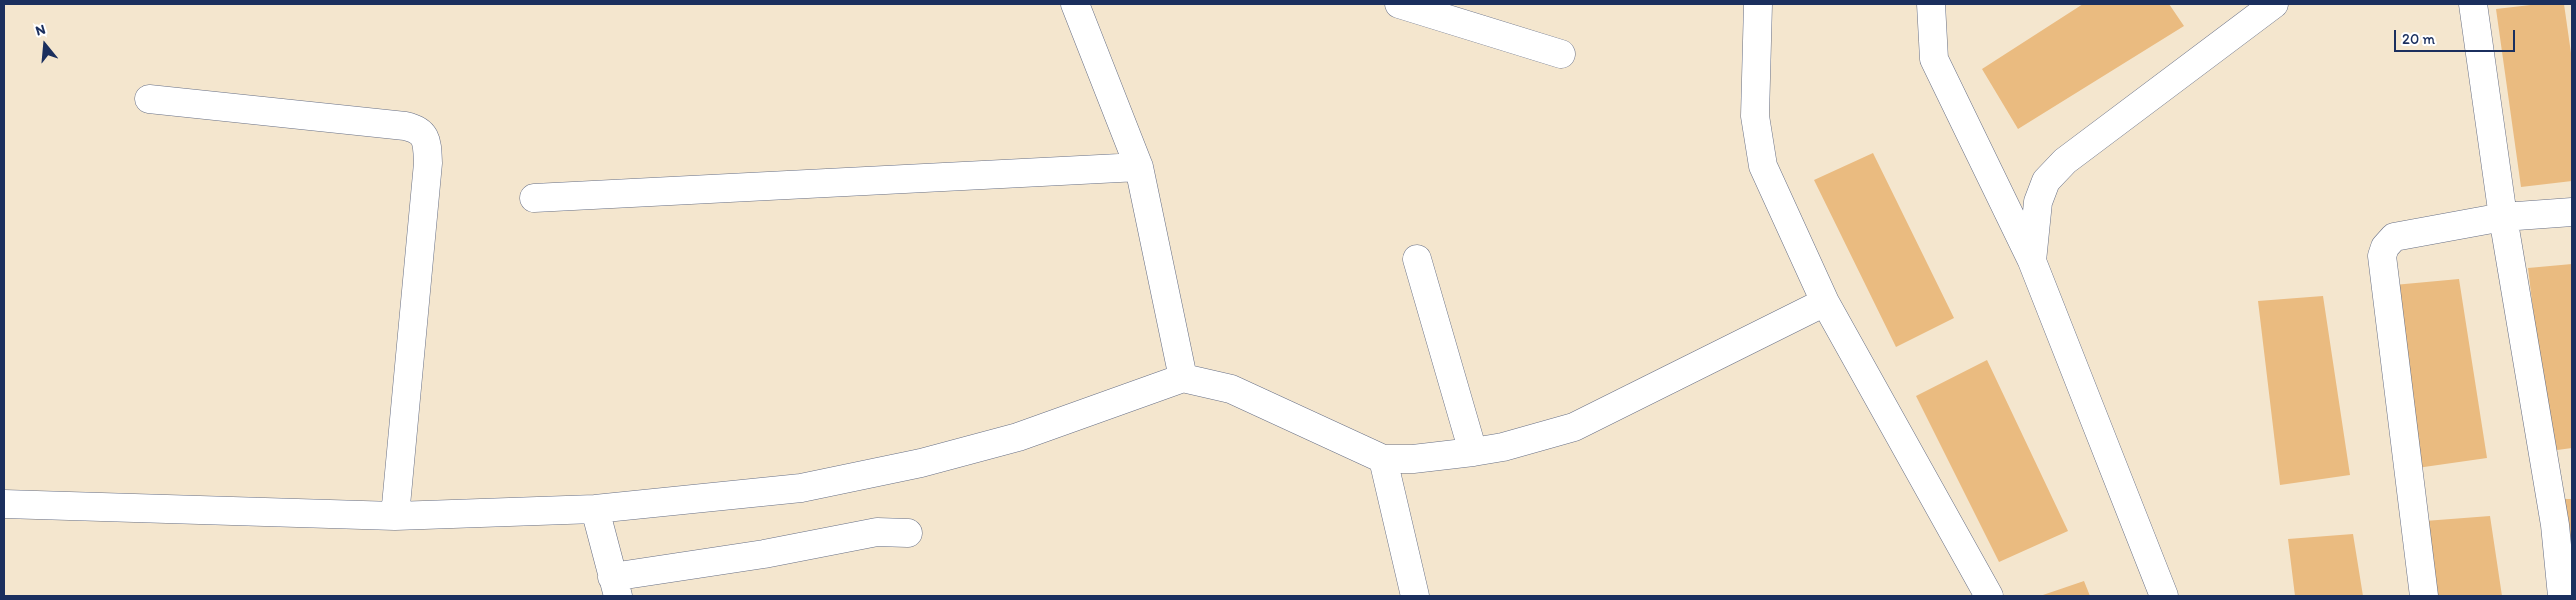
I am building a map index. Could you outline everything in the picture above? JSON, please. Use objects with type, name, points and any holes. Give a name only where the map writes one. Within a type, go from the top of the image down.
[{"type":"street","points":[[1075,4],[1139,167],[1183,378]]},
{"type":"street","points":[[1399,4],[1561,54]]},
{"type":"street","points":[[1758,4],[1755,116],[1763,166],[1825,302],[1989,596]]},
{"type":"street","points":[[1931,4],[1934,59],[2032,261],[2164,596]]},
{"type":"street","points":[[2032,261],[2038,202],[2046,181],[2073,156],[2274,4]]},
{"type":"street","points":[[2472,4],[2503,217],[2554,525],[2562,596]]},
{"type":"street","points":[[149,99],[405,126],[416,129],[424,136],[427,145],[428,162],[395,516]]},
{"type":"street","points":[[534,198],[1139,167]]},
{"type":"street","points":[[2424,596],[2382,256],[2385,247],[2394,237],[2503,217],[2572,212]]},
{"type":"street","points":[[1418,259],[1473,452]]},
{"type":"street","points":[[4,504],[395,516],[595,509],[801,488],[921,463],[1018,437],[1183,378],[1231,389],[1383,458],[1413,459],[1503,447],[1574,427],[1825,302]]},
{"type":"street","points":[[1383,458],[1415,596]]},
{"type":"street","points":[[595,509],[615,586],[877,532],[908,533]]},
{"type":"building","points":[[2083,4],[2169,4],[2184,26],[2018,129],[1982,69]]},
{"type":"building","points":[[2539,4],[2564,4],[2572,60],[2572,181],[2521,187],[2496,9]]},
{"type":"building","points":[[1873,153],[1954,318],[1896,347],[1814,180]]},
{"type":"building","points":[[2572,264],[2572,448],[2550,451],[2528,268]]},
{"type":"building","points":[[2459,279],[2487,458],[2417,468],[2394,285]]},
{"type":"building","points":[[2323,296],[2350,475],[2280,485],[2258,301]]},
{"type":"building","points":[[1987,360],[2068,531],[1999,562],[1916,396]]},
{"type":"building","points":[[2561,499],[2572,499],[2572,579]]},
{"type":"building","points":[[2490,516],[2502,596],[2434,596],[2425,521]]},
{"type":"building","points":[[2353,534],[2363,596],[2295,596],[2288,539]]},
{"type":"building","points":[[2084,581],[2090,596],[2040,596]]}]
